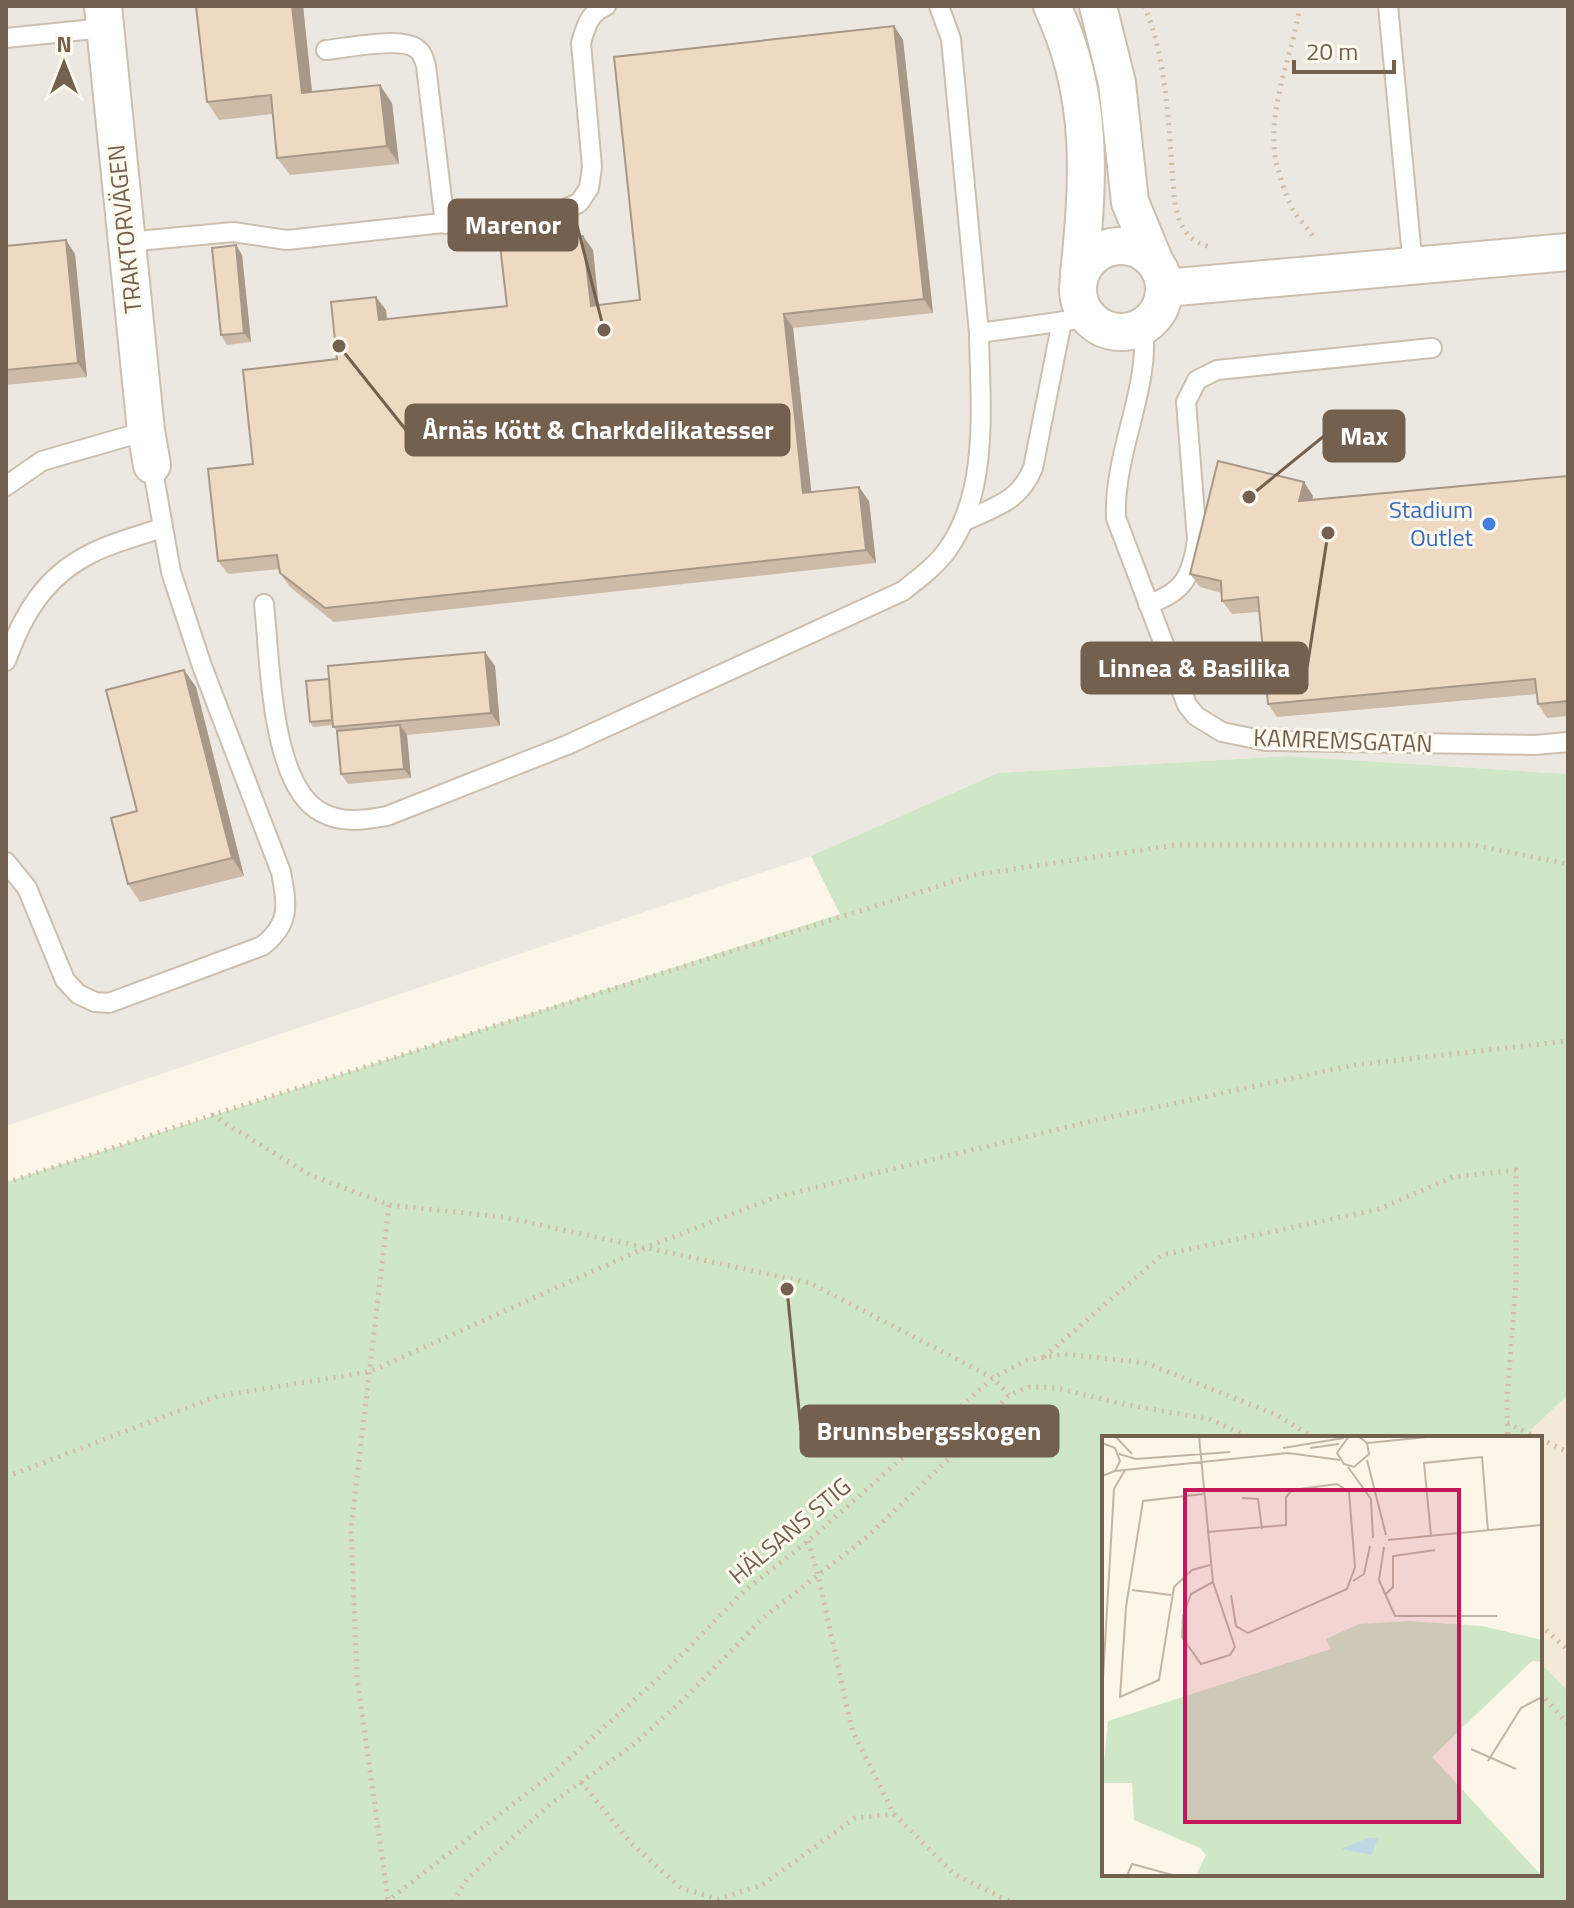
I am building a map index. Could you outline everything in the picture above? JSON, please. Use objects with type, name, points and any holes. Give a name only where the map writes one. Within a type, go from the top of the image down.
[{"type":"street","points":[[1052,6],[1080,87],[1086,123],[1087,202],[1077,289],[1080,304],[1075,319],[1114,332],[1129,332],[1143,327],[1155,316],[1162,303],[1159,274],[1130,202],[1117,83],[1098,6]]},
{"type":"street","name":"TRAKTORVÄGEN","points":[[104,17],[149,448]]},
{"type":"street","points":[[1079,274],[1098,251],[1113,246],[1128,246],[1142,251],[1159,274]]},
{"type":"street","points":[[1159,274],[1413,267],[1568,252]]},
{"type":"lane","points":[[127,242],[233,232],[287,240],[562,210],[579,203],[589,188],[592,167],[581,43],[595,11],[606,6]]},
{"type":"lane","points":[[264,604],[279,746],[293,782],[306,801],[321,812],[339,819],[361,821],[387,816],[567,745],[903,591],[931,569],[947,551],[965,521],[973,495],[978,446],[979,333],[951,39],[939,6]]},
{"type":"lane","points":[[1388,6],[1413,267]]},
{"type":"lane","name":"TRAKTORVÄGEN","points":[[6,38],[104,17]]},
{"type":"lane","points":[[326,50],[395,43],[409,44],[421,51],[426,66],[445,224]]},
{"type":"lane","points":[[965,521],[1017,495],[1026,485],[1075,319],[979,333]]},
{"type":"lane","name":"KAMREMSGATAN","points":[[1143,327],[1144,355],[1115,505],[1121,535],[1187,705],[1196,716],[1222,732],[1266,741],[1535,745],[1568,742]]},
{"type":"lane","points":[[1148,604],[1176,592],[1189,574],[1195,556],[1197,540],[1186,402],[1197,380],[1217,370],[1432,348]]},
{"type":"lane","points":[[6,486],[42,461],[149,448],[171,572],[202,666],[281,872],[285,919],[275,936],[262,946],[109,1003],[95,1002],[78,994],[65,980],[27,888],[6,862]]},
{"type":"lane","points":[[6,661],[17,630],[35,599],[62,572],[92,553],[162,528]]},
{"type":"path","points":[[1144,6],[1160,53],[1175,205],[1180,226],[1190,238],[1206,246],[1218,247]]},
{"type":"path","points":[[1300,6],[1274,127],[1277,166],[1284,187],[1294,212],[1312,234],[1315,243],[1300,244]]},
{"type":"path","points":[[6,1183],[974,875],[1175,845],[1473,845],[1568,864]]},
{"type":"path","points":[[6,1477],[218,1396],[369,1372],[647,1247],[776,1197],[1101,1119],[1354,1065],[1568,1041]]},
{"type":"path","points":[[212,1115],[310,1175],[389,1205],[503,1217],[810,1283],[993,1378],[1009,1395]]},
{"type":"path","points":[[1043,1358],[1162,1255],[1379,1209],[1453,1177],[1516,1170],[1516,1282],[1507,1399],[1508,1436]]},
{"type":"path","points":[[388,1901],[357,1678],[351,1528],[389,1205]]},
{"type":"path","name":"HÄLSANS STIG","points":[[388,1901],[552,1774],[661,1676],[744,1591],[808,1541],[993,1378],[1027,1360],[1065,1354],[1146,1363],[1277,1415],[1311,1436]]},
{"type":"path","points":[[453,1902],[467,1879],[548,1806],[633,1745],[685,1698],[764,1617],[867,1537],[956,1452],[1009,1395],[1029,1387],[1056,1388],[1209,1419],[1247,1436]]},
{"type":"path","points":[[1507,1423],[1535,1436]]},
{"type":"path","points":[[1542,1439],[1568,1452]]},
{"type":"path","points":[[808,1541],[852,1730],[894,1814],[954,1874],[1011,1902]]},
{"type":"path","points":[[1542,1627],[1568,1650]]},
{"type":"path","points":[[1542,1695],[1568,1724]]},
{"type":"path","points":[[581,1782],[631,1843],[681,1888],[718,1899],[762,1885],[855,1818],[894,1814]]},
{"type":"shaded area","points":[[6,6],[1568,6],[1568,774],[1287,756],[998,773],[811,856],[6,1126]]},
{"type":"shaded area","points":[[1568,1395],[1568,1691],[1542,1664],[1542,1436],[1524,1436]]},
{"type":"green space","points":[[1287,756],[1568,774],[1568,1395],[1524,1436],[1102,1436],[1102,1876],[1542,1876],[1542,1664],[1568,1691],[1568,1902],[6,1902],[6,1182],[840,914],[811,856],[998,773]]},
{"type":"building","points":[[196,6],[292,6],[302,93],[380,85],[387,146],[277,158],[271,95],[207,102]]},
{"type":"building","points":[[894,26],[924,299],[784,314],[803,493],[859,487],[866,550],[325,608],[280,573],[277,555],[218,561],[208,469],[253,464],[243,370],[337,359],[331,302],[376,297],[379,320],[507,306],[500,245],[583,236],[591,306],[640,300],[614,57]]},
{"type":"building","points":[[66,240],[78,363],[6,370],[6,246]]},
{"type":"building","points":[[236,245],[244,333],[221,335],[212,248]]},
{"type":"building","points":[[1218,461],[1304,482],[1299,501],[1568,476],[1568,701],[1538,704],[1535,679],[1268,704],[1258,597],[1222,601],[1221,581],[1190,574]]},
{"type":"building","points":[[485,652],[491,713],[333,727],[328,666]]},
{"type":"building","points":[[184,670],[232,858],[128,884],[111,818],[137,811],[106,690]]},
{"type":"building","points":[[329,679],[332,720],[310,722],[306,681]]},
{"type":"building","points":[[400,725],[404,769],[341,774],[337,731]]},
{"type":"place","name":"Marenor","points":[[604,330]]},
{"type":"place","name":"Årnäs Kött & Charkdelikatesser","points":[[339,346]]},
{"type":"place","name":"Max","points":[[1249,497]]},
{"type":"place","name":"Stadium Outlet","points":[[1489,524]]},
{"type":"place","name":"Linnea & Basilika","points":[[1328,533]]},
{"type":"place","name":"Brunnsbergsskogen","points":[[787,1289]]}]
